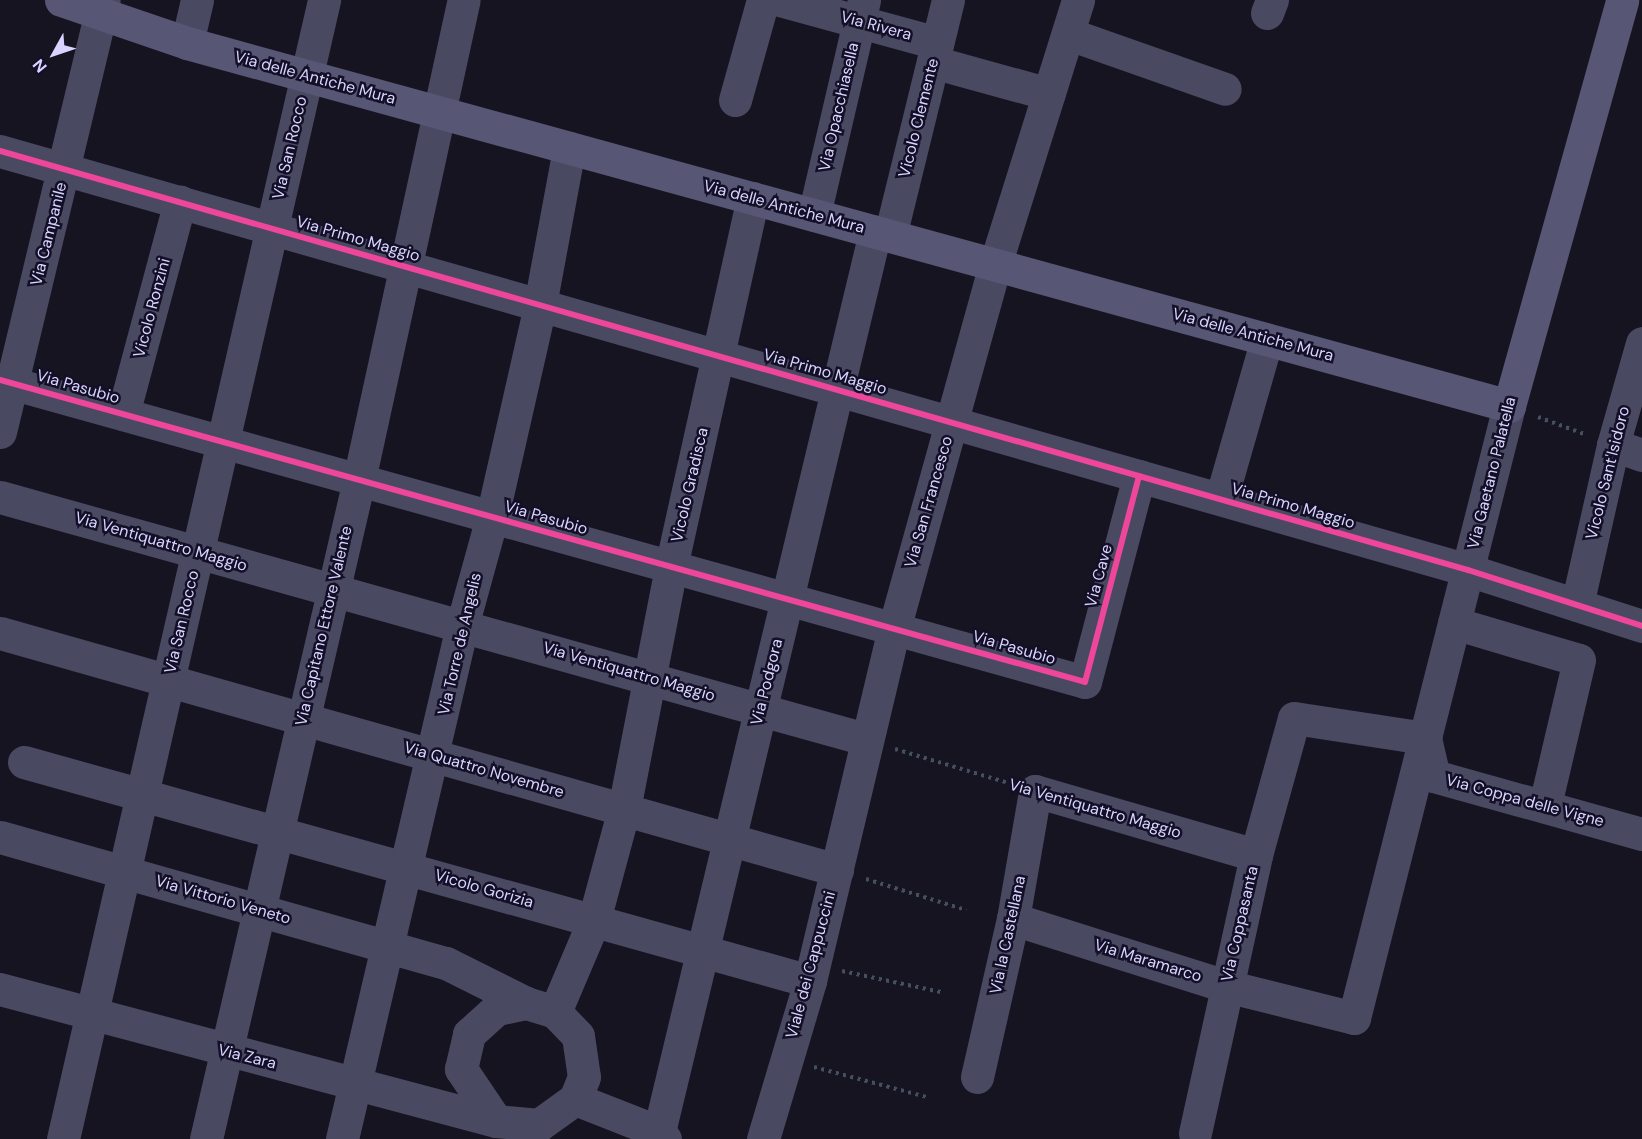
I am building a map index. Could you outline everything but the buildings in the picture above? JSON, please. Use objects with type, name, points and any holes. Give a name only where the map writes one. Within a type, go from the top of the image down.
[{"type":"main road","name":"Via delle Antiche Mura","points":[[61,0],[103,6],[187,43],[1509,406]]},
{"type":"main road","name":"Via Gaetano Palatella","points":[[1509,406],[1622,0]]},
{"type":"street","points":[[187,43],[197,0]]},
{"type":"street","name":"Via San Rocco","points":[[63,1139],[324,0]]},
{"type":"street","name":"Via Capitano Ettore Valente","points":[[207,1139],[226,1052],[262,911],[301,718],[359,480],[464,0]]},
{"type":"street","points":[[735,100],[763,0]]},
{"type":"street","name":"Via Rivera","points":[[780,0],[861,11],[935,53],[1049,94]]},
{"type":"street","name":"Vicolo Clemente","points":[[883,234],[948,0]]},
{"type":"street","name":"Via San Francesco","points":[[837,870],[865,740],[951,422],[995,265],[1078,0]]},
{"type":"street","name":"Via Campanile","points":[[0,432],[6,381],[64,169],[103,6]]},
{"type":"street","name":"Via Opacchiasella","points":[[814,215],[861,11]]},
{"type":"street","points":[[1069,34],[1225,89]]},
{"type":"street","name":"Via Torre de Angelis","points":[[342,1139],[385,945],[434,756],[462,626],[492,517],[540,305],[569,148]]},
{"type":"street","name":"Via Primo Maggio","points":[[0,151],[1468,570],[1642,626]]},
{"type":"street","name":"Vicolo Gradisca","points":[[540,1008],[594,920],[624,809],[652,678],[671,567],[720,357],[753,198]]},
{"type":"street","name":"Vicolo Ronzini","points":[[123,414],[180,202]]},
{"type":"street","name":"Via Podgora","points":[[662,1136],[729,839],[837,390],[883,234]]},
{"type":"street","points":[[1221,499],[1267,339]]},
{"type":"street","name":"Vicolo Sant'Isidoro","points":[[1577,605],[1628,450],[1642,343]]},
{"type":"street","name":"Via Pasubio","points":[[6,381],[1085,682]]},
{"type":"street","name":"Via Gaetano Palatella","points":[[1354,1018],[1509,406]]},
{"type":"street","name":"Via Cave","points":[[1085,682],[1139,476]]},
{"type":"street","name":"Via Ventiquattro Maggio","points":[[0,497],[652,678],[865,740]]},
{"type":"street","points":[[1454,623],[1579,660],[1545,805]]},
{"type":"street","name":"Via Quattro Novembre","points":[[0,633],[837,870]]},
{"type":"street","name":"Via Coppasanta","points":[[1195,1132],[1256,855],[1294,718],[1425,738]]},
{"type":"street","name":"Via Coppa delle Vigne","points":[[1425,738],[1434,776],[1545,805],[1642,834]]},
{"type":"street","name":"Vicolo Gorizia","points":[[24,762],[143,793],[810,981]]},
{"type":"street","name":"Via Ventiquattro Maggio","points":[[1035,791],[1256,855]]},
{"type":"street","name":"Via la Castellana","points":[[977,1077],[1013,919],[1035,791]]},
{"type":"street","name":"Via Vittorio Veneto","points":[[0,837],[446,963],[540,1008]]},
{"type":"street","name":"Viale dei Cappuccini","points":[[764,1139],[785,1059],[810,981],[837,870]]},
{"type":"street","name":"Via Maramarco","points":[[1013,919],[1226,986],[1354,1018]]},
{"type":"street","name":"Via Zara","points":[[0,988],[226,1052],[355,1083],[494,1130]]},
{"type":"street","points":[[540,1008],[578,1036],[584,1077],[575,1099],[539,1125],[494,1130],[461,1069],[469,1034],[497,1009],[540,1008]]},
{"type":"street","points":[[575,1099],[662,1136]]},
{"type":"path","points":[[1509,406],[1628,450]]},
{"type":"path","points":[[837,870],[966,910]]},
{"type":"path","points":[[810,981],[832,968],[942,992]]},
{"type":"cycle path","points":[[0,151],[1468,570],[1642,626]]},
{"type":"cycle path","points":[[0,380],[1085,682],[1139,476]]}]
